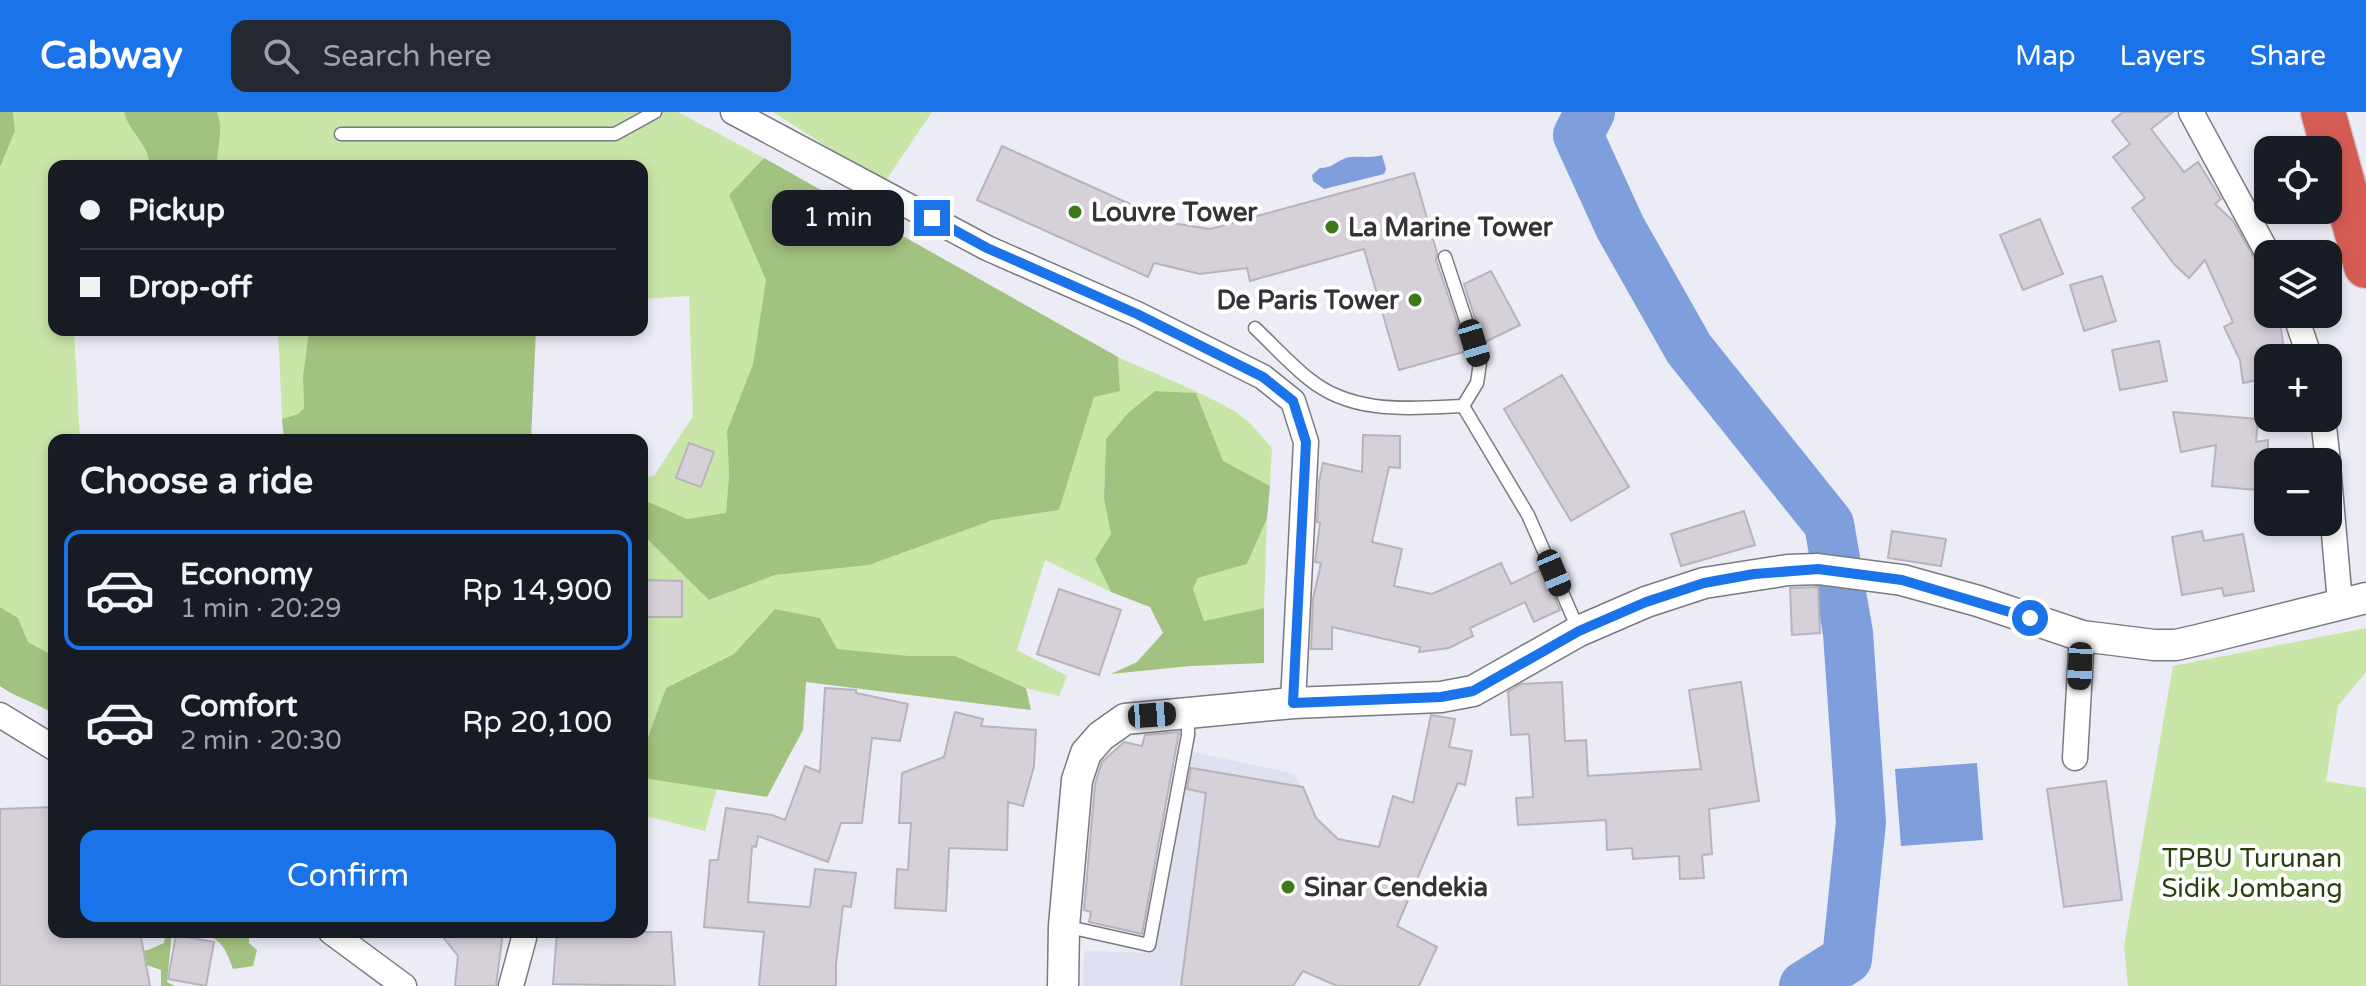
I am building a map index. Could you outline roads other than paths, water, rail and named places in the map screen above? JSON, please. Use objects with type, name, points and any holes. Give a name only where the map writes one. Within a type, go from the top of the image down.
[{"type":"highway","points":[[2323,112],[2366,266]]},
{"type":"street","points":[[733,112],[987,248],[1137,314],[1263,377],[1293,401],[1306,442],[1293,703]]},
{"type":"street","points":[[2191,112],[2260,240]]},
{"type":"street","points":[[1063,986],[1064,926],[1077,780],[1086,753],[1101,736],[1125,719],[1293,703],[1441,697],[1473,691],[1579,631],[1646,602],[1704,583],[1754,574],[1818,569],[1902,580],[1978,601],[2082,636],[2176,645],[2353,601],[2341,536]]},
{"type":"street","points":[[2075,758],[2082,636]]},
{"type":"street","points":[[0,715],[48,744]]},
{"type":"street","points":[[339,938],[404,986]]},
{"type":"street","points":[[511,986],[524,938]]},
{"type":"lane","points":[[341,134],[615,134],[655,112]]},
{"type":"lane","points":[[1445,257],[1480,363],[1477,383],[1463,406]]},
{"type":"lane","points":[[1255,328],[1310,381],[1347,400],[1386,409],[1463,406]]},
{"type":"lane","points":[[1463,406],[1528,515],[1579,631]]},
{"type":"lane","points":[[1064,926],[1149,945],[1188,735],[1188,712]]},
{"type":"water","points":[[1382,155],[1386,169],[1384,174],[1324,189],[1313,181],[1312,175],[1320,168],[1346,158]]},
{"type":"water","points":[[1977,763],[1983,840],[1901,846],[1895,769]]},
{"type":"waterway","points":[[1590,112],[1578,135],[1620,227],[1689,349],[1829,524],[1848,633],[1861,822],[1847,959],[1804,986]]},
{"type":"place","name":"Louvre Tower","points":[[1075,212]]},
{"type":"place","name":"La Marine Tower","points":[[1332,227]]},
{"type":"place","name":"De Paris Tower","points":[[1415,300]]},
{"type":"place","name":"Sinar Cendekia","points":[[1288,887]]},
{"type":"park label","name":"TPBU Turunan Sidik Jombang","points":[[2252,873]]}]
